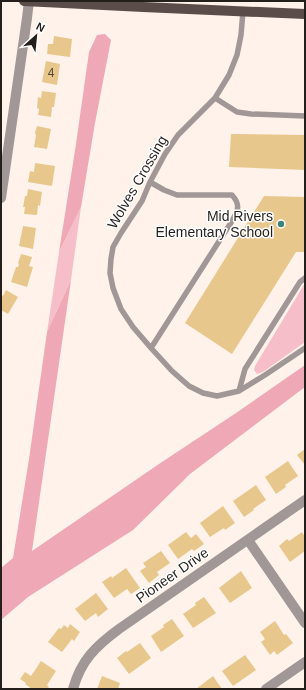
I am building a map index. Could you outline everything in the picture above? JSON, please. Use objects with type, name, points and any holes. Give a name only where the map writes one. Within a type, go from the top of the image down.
[{"type":"main road","points":[[24,1],[305,14]]},
{"type":"street","points":[[1,198],[3,170],[29,1]]},
{"type":"street","name":"Pioneer Drive","points":[[73,689],[75,680],[90,654],[100,644],[119,629],[305,500]]},
{"type":"street","points":[[248,540],[305,623]]},
{"type":"street","points":[[266,689],[305,662]]},
{"type":"lane","name":"Wolves Crossing","points":[[243,11],[241,35],[237,55],[229,75],[215,98],[178,135],[165,154],[142,201],[113,247],[110,273],[113,288],[121,309],[133,327],[172,371],[189,386],[203,393],[217,396],[239,391],[305,348]]},
{"type":"lane","points":[[215,98],[237,112],[305,116]]},
{"type":"lane","points":[[150,182],[177,195],[232,195],[237,200],[238,210],[151,348]]},
{"type":"lane","points":[[239,391],[245,369],[300,282],[305,278]]},
{"type":"shaded area","points":[[105,34],[111,40],[81,207],[59,252],[89,52],[97,35]]},
{"type":"shaded area","points":[[81,207],[71,280],[47,332],[59,252]]},
{"type":"shaded area","points":[[71,280],[32,551],[305,365],[305,387],[190,474],[133,530],[28,597],[1,620],[1,568],[13,558],[47,332]]},
{"type":"shaded area","points":[[305,283],[305,342],[263,372],[257,374],[254,370],[255,366]]},
{"type":"building","points":[[54,36],[72,39],[70,57],[47,54],[48,44],[53,44]]},
{"type":"building","points":[[46,61],[60,64],[57,85],[42,82]]},
{"type":"building","points":[[42,91],[56,93],[51,117],[38,115],[38,97],[41,98]]},
{"type":"building","points":[[37,126],[51,129],[47,149],[34,147]]},
{"type":"building","points":[[231,134],[305,135],[305,170],[229,167]]},
{"type":"building","points":[[35,163],[55,166],[52,186],[28,182],[30,171],[34,172]]},
{"type":"building","points":[[28,189],[42,192],[37,215],[24,214],[25,207],[23,207]]},
{"type":"building","points":[[264,196],[305,197],[305,252],[296,252],[232,354],[185,323]]},
{"type":"building","points":[[23,226],[36,228],[33,249],[19,246]]},
{"type":"building","points":[[21,254],[32,257],[29,266],[33,267],[27,287],[11,282],[16,267],[18,267]]},
{"type":"building","points":[[6,290],[18,297],[8,314],[1,310],[1,295],[3,296]]},
{"type":"building","points":[[305,449],[305,465],[297,455]]},
{"type":"building","points":[[288,461],[298,476],[285,485],[286,487],[276,494],[265,477]]},
{"type":"building","points":[[256,485],[266,500],[244,517],[233,501]]},
{"type":"building","points":[[223,506],[235,523],[225,530],[224,528],[210,537],[200,523]]},
{"type":"building","points":[[186,532],[191,538],[196,534],[204,544],[194,551],[192,549],[178,559],[168,545]]},
{"type":"building","points":[[302,532],[305,537],[305,551],[290,562],[279,546],[287,539],[289,541]]},
{"type":"building","points":[[161,551],[170,563],[157,572],[159,575],[149,583],[140,571],[146,567],[143,563]]},
{"type":"building","points":[[126,568],[140,588],[131,594],[127,589],[114,598],[102,582],[111,576],[112,578]]},
{"type":"building","points":[[241,571],[252,588],[230,603],[219,588]]},
{"type":"building","points":[[96,593],[108,609],[98,617],[96,613],[85,621],[75,609]]},
{"type":"building","points":[[204,597],[216,613],[193,628],[183,614]]},
{"type":"building","points":[[172,619],[184,636],[161,652],[151,636]]},
{"type":"building","points":[[275,621],[284,635],[286,634],[293,643],[277,655],[274,651],[270,655],[261,642],[265,639],[260,632]]},
{"type":"building","points":[[70,624],[80,632],[74,641],[72,639],[62,652],[48,642],[59,628],[61,629],[64,625],[68,628]]},
{"type":"building","points":[[140,643],[151,658],[129,674],[117,658]]},
{"type":"building","points":[[245,655],[256,670],[233,686],[222,671]]},
{"type":"building","points":[[41,661],[56,671],[47,685],[49,687],[47,689],[32,689],[20,679],[25,672],[31,676]]},
{"type":"building","points":[[102,676],[120,683],[118,689],[97,689]]},
{"type":"building","points":[[213,676],[222,689],[196,689]]},
{"type":"place","name":"Mid Rivers Elementary School","points":[[281,224]]}]
